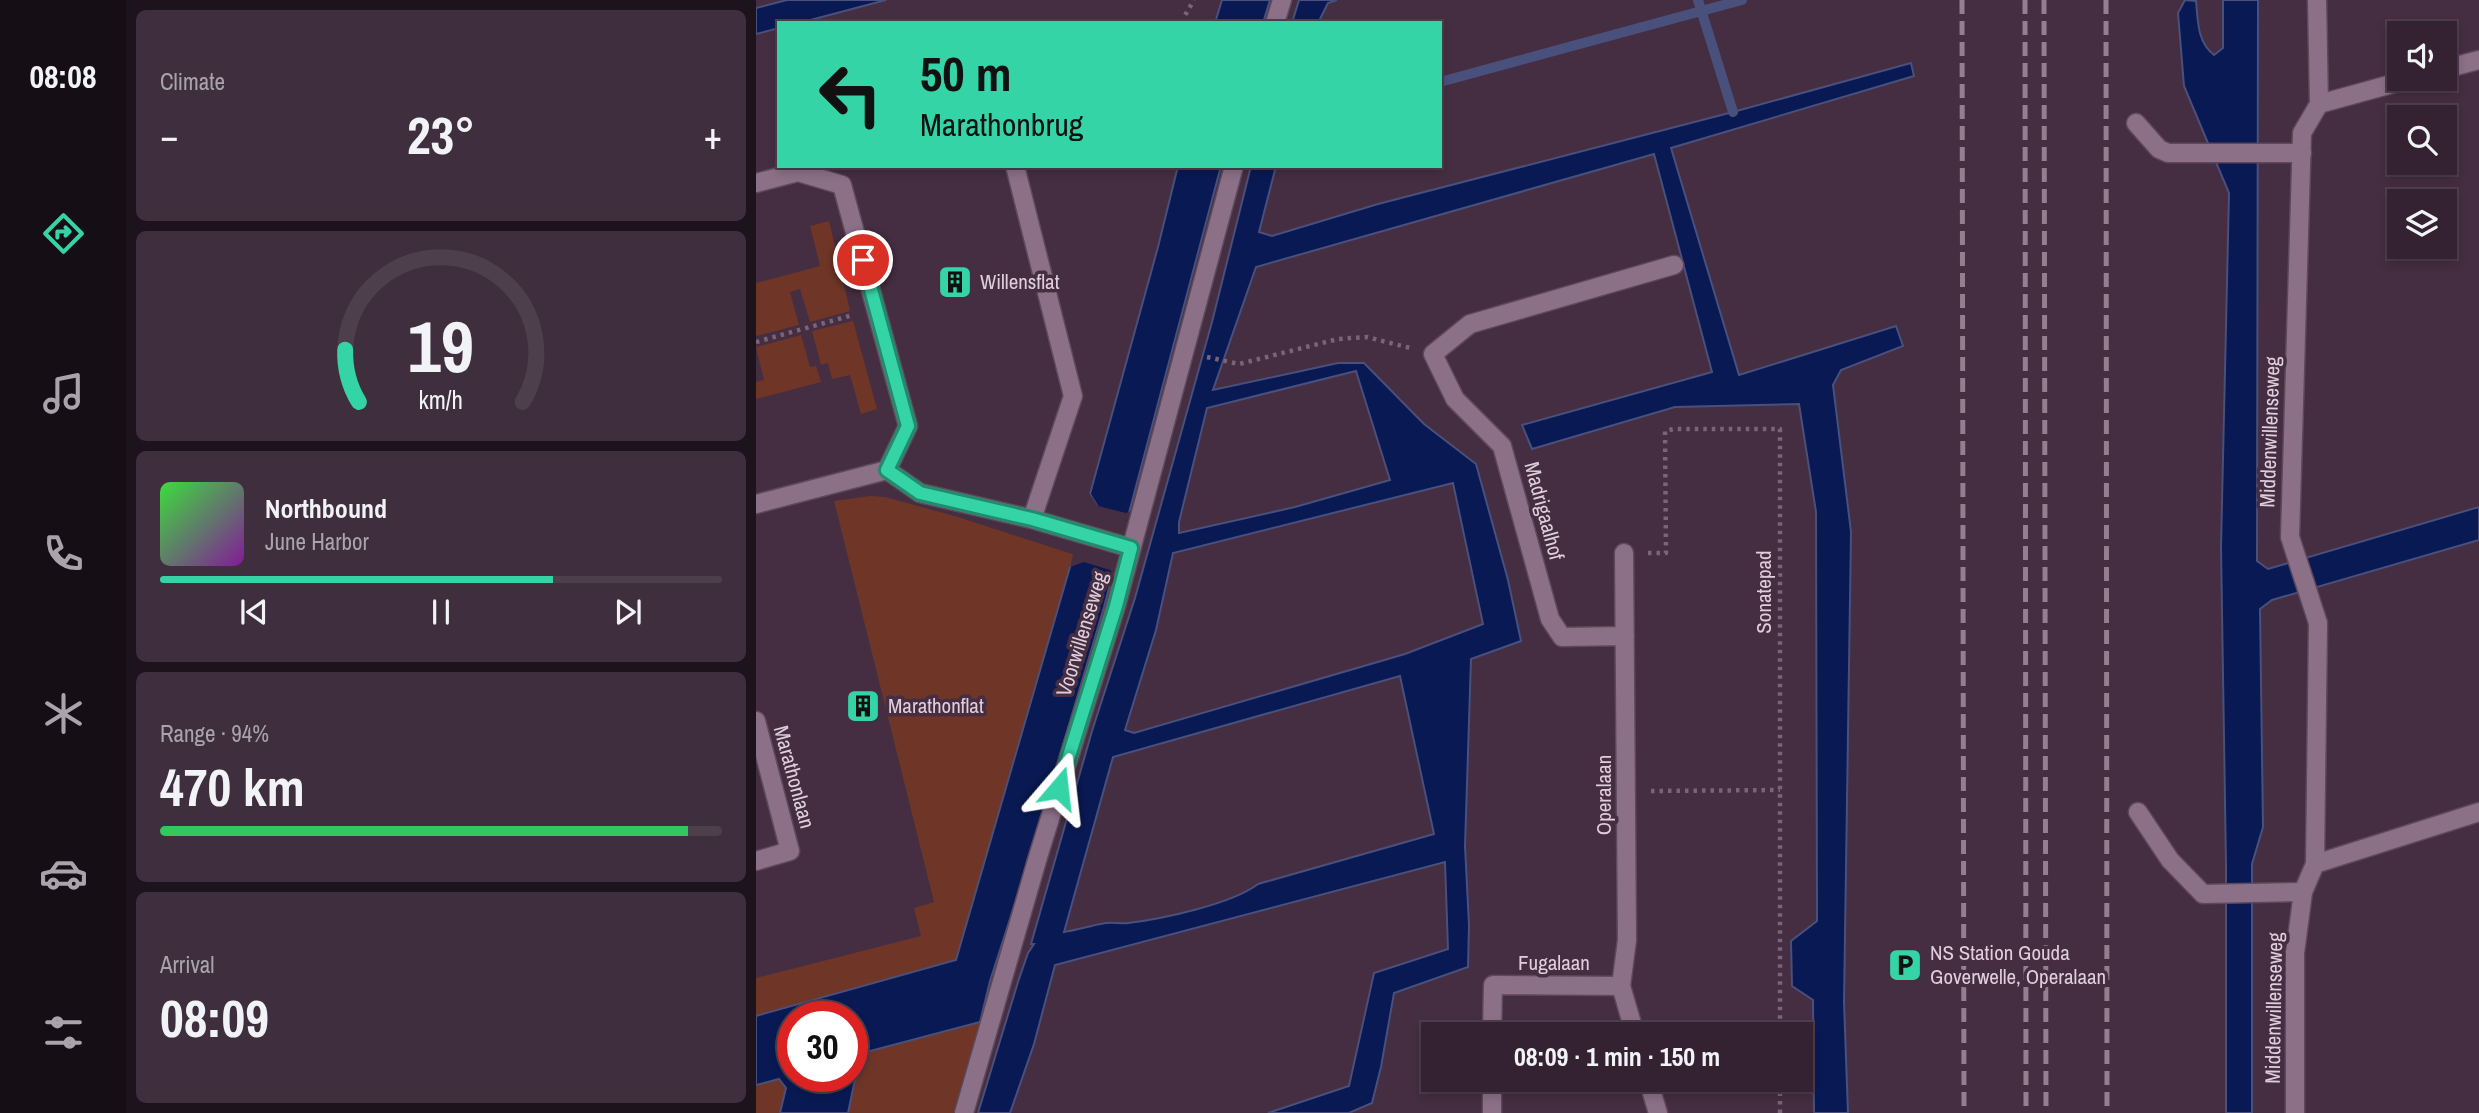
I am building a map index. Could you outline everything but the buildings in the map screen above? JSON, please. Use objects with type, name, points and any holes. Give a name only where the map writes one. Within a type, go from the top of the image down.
[{"type":"street","points":[[1276,21],[1282,0]]},
{"type":"street","points":[[2317,0],[2319,104],[2387,85]]},
{"type":"street","points":[[2457,66],[2479,60]]},
{"type":"street","name":"Middenwillenseweg","points":[[2295,1113],[2295,953],[2303,892],[2315,864],[2318,623],[2290,537],[2302,133],[2319,104]]},
{"type":"street","points":[[2136,123],[2159,149],[2168,153],[2302,153]]},
{"type":"street","points":[[1016,168],[1073,396],[1032,519]]},
{"type":"street","name":"Voorwillenseweg","points":[[964,1113],[1041,846],[1116,606],[1128,548],[1186,352],[1233,168]]},
{"type":"street","points":[[756,183],[799,172],[822,172],[842,185],[908,426],[887,470]]},
{"type":"street","points":[[1433,354],[1470,324],[1674,265]]},
{"type":"street","name":"Madrigaalhof","points":[[1433,354],[1455,398],[1503,446],[1550,619],[1562,637],[1625,636]]},
{"type":"street","points":[[756,504],[887,470],[920,493],[1032,519],[1128,548]]},
{"type":"street","name":"Operalaan","points":[[1624,553],[1627,940],[1621,986],[1632,1022]]},
{"type":"street","name":"Marathonlaan","points":[[756,721],[790,851],[756,861]]},
{"type":"street","points":[[2315,864],[2479,811]]},
{"type":"street","points":[[2138,812],[2169,860],[2203,894],[2303,892]]},
{"type":"street","name":"Fugalaan","points":[[1492,1022],[1493,985],[1621,986]]},
{"type":"street","points":[[1492,1092],[1492,1113]]},
{"type":"street","points":[[1652,1092],[1658,1113]]},
{"type":"path","points":[[1185,21],[1184,17],[1194,0]]},
{"type":"path","points":[[756,341],[876,309]]},
{"type":"path","points":[[1205,357],[1239,364],[1338,339],[1367,337],[1433,354]]},
{"type":"path","name":"Sonatepad","points":[[1624,553],[1666,553],[1665,431],[1780,429],[1780,1022]]},
{"type":"path","points":[[1627,791],[1780,790]]},
{"type":"path","points":[[1780,1092],[1780,1113]]},
{"type":"shaded area","points":[[787,0],[886,0],[807,21],[777,21],[777,29],[756,34],[756,8]]},
{"type":"shaded area","points":[[1222,0],[1270,0],[1264,21],[1216,21]]},
{"type":"shaded area","points":[[1299,0],[1337,0],[1328,3],[1319,21],[1293,21]]},
{"type":"shaded area","points":[[2185,0],[2196,1],[2201,37],[2214,55],[2223,48],[2223,0],[2258,0],[2257,561],[2268,569],[2479,507],[2479,540],[2272,600],[2260,609],[2263,827],[2252,864],[2252,1113],[2226,1113],[2226,865],[2221,547],[2229,193],[2184,86],[2178,13]]},
{"type":"shaded area","points":[[1911,63],[1914,76],[1671,148],[1739,375],[1896,326],[1903,346],[1841,370],[1833,385],[1851,532],[1844,1002],[1848,1113],[1814,1113],[1813,1000],[1792,986],[1791,941],[1817,921],[1816,512],[1799,404],[1675,407],[1532,449],[1522,425],[1712,372],[1654,154],[1256,267],[1213,390],[1338,363],[1364,363],[1424,424],[1476,464],[1508,580],[1521,641],[1471,659],[1465,846],[1468,967],[1394,993],[1372,1103],[1349,1113],[1268,1113],[1349,1086],[1374,973],[1448,949],[1445,862],[1055,965],[1034,1044],[1010,1113],[978,1113],[1018,982],[1034,944],[1031,944],[1092,731],[1135,598],[1212,322],[1250,168],[1275,168],[1259,232],[1272,236],[1378,204]],"holes":[[[1356,371],[1390,480],[1295,507],[1179,533],[1179,522],[1207,408]],[[1453,483],[1483,624],[1405,654],[1134,733],[1125,730],[1156,630],[1173,553]],[[1400,676],[1434,834],[1258,884],[1231,898],[1196,910],[1064,932],[1113,757]]]},
{"type":"shaded area","points":[[1178,168],[1220,168],[1104,607],[990,981],[980,1022],[868,1051],[868,1001],[810,1001],[956,960],[1070,567],[1098,507],[1090,494]]},
{"type":"shaded area","points":[[829,221],[850,311],[810,322],[800,289],[790,292],[799,325],[756,336],[756,283],[820,266],[810,226]]},
{"type":"shaded area","points":[[853,321],[877,409],[861,414],[850,375],[832,379],[828,363],[821,365],[812,331]]},
{"type":"shaded area","points":[[801,335],[810,367],[816,366],[821,382],[756,399],[756,382],[764,380],[756,347]]},
{"type":"shaded area","points":[[870,496],[885,497],[958,517],[1075,555],[956,960],[810,1001],[777,1001],[777,1010],[756,1016],[756,978],[921,936],[914,908],[934,902],[834,501]]},
{"type":"shaded area","points":[[777,1010],[777,1080],[756,1085],[756,1016]]},
{"type":"shaded area","points":[[980,1022],[953,1113],[848,1113],[852,1092],[868,1092],[868,1051]]},
{"type":"shaded area","points":[[777,1079],[777,1092],[785,1092],[780,1113],[756,1113],[756,1085]]},
{"type":"shaded area","points":[[785,1092],[852,1092],[848,1113],[780,1113]]},
{"type":"pier","points":[[1089,493],[1098,506],[1126,513],[1135,509],[1116,578],[1110,570],[1084,562],[1070,567],[1075,547],[1094,507]]},
{"type":"waterway","points":[[1698,0],[1733,112]]},
{"type":"waterway","points":[[1442,81],[1742,0]]},
{"type":"railway","points":[[1962,0],[1964,1113]]},
{"type":"railway","points":[[2025,0],[2026,1113]]},
{"type":"railway","points":[[2044,0],[2046,1113]]},
{"type":"railway","points":[[2106,0],[2107,1113]]},
{"type":"place","name":"Willensflat","points":[[955,282]]},
{"type":"place","name":"Marathonflat","points":[[863,706]]},
{"type":"place","name":"NS Station Gouda Goverwelle, Operalaan","points":[[1905,965]]},
{"type":"route","points":[[863,260],[908,426],[887,470],[920,493],[1032,519],[1131,548],[1116,606],[1059,788]]}]
